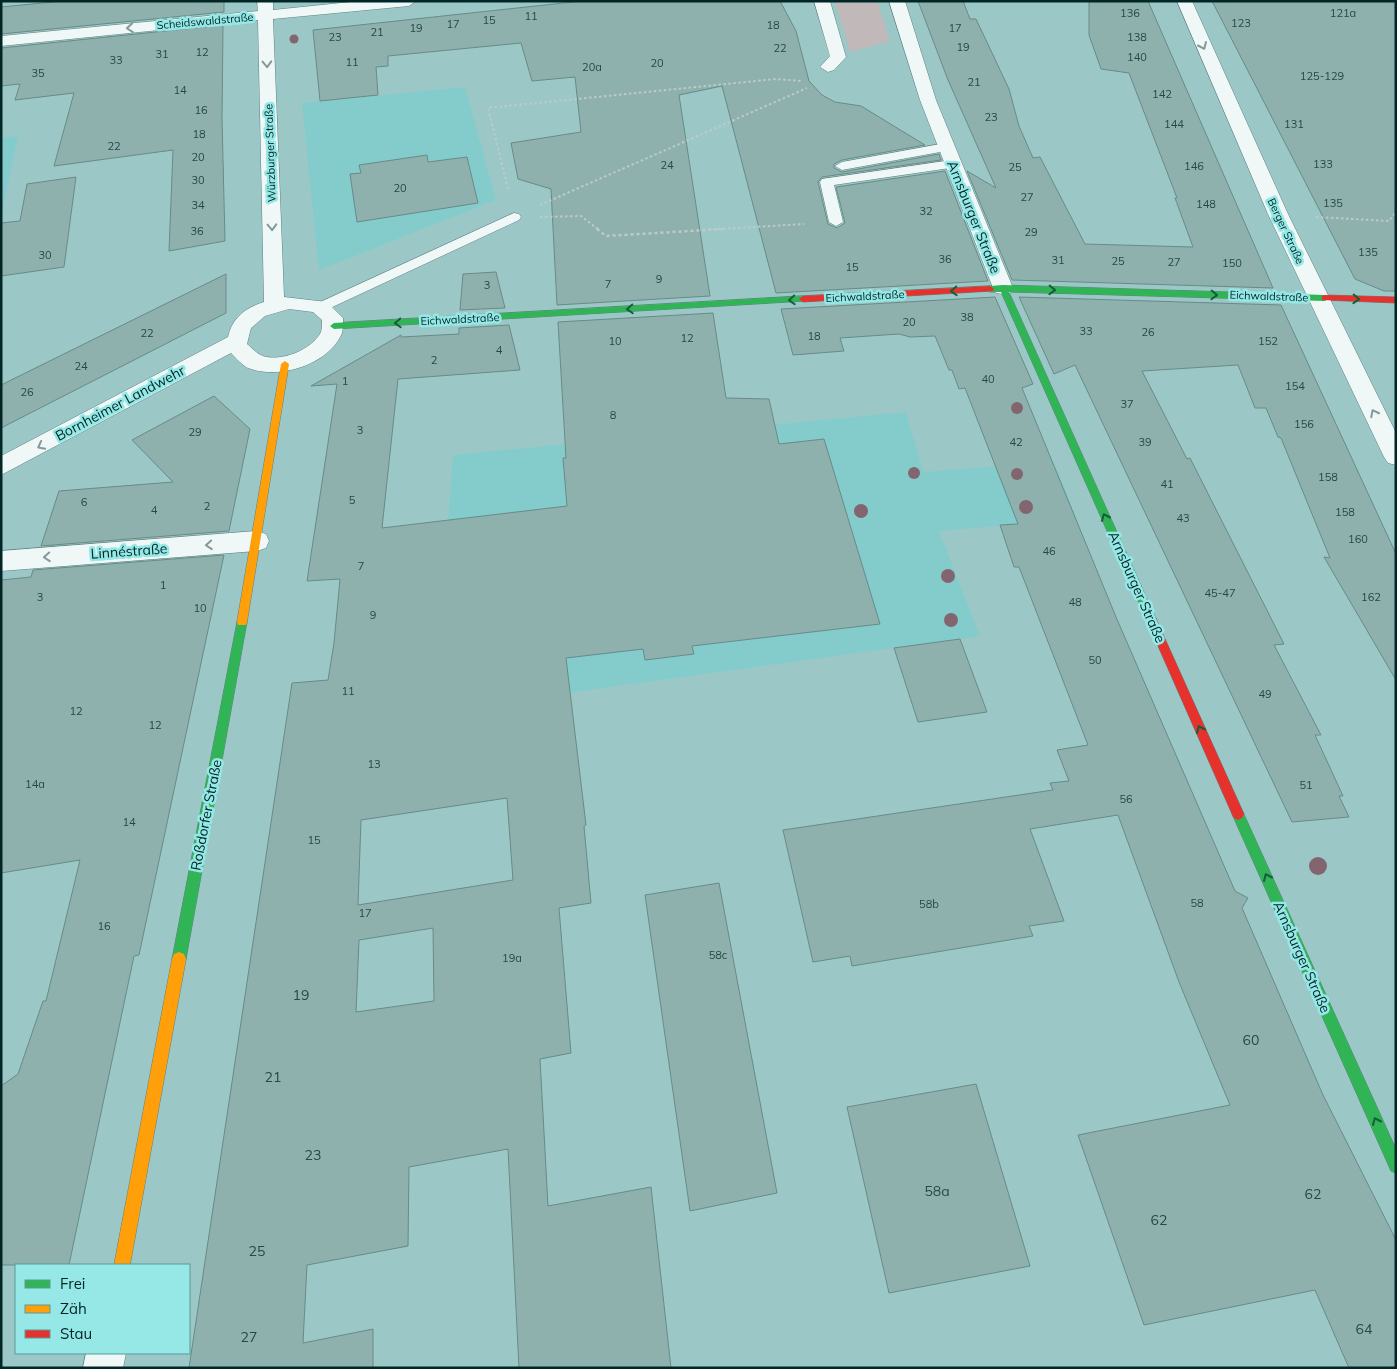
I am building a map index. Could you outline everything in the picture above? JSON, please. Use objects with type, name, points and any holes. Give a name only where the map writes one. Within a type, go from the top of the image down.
[{"type":"street","name":"Scheidswaldstraße","points":[[1,41],[266,8],[409,1]]},
{"type":"street","points":[[822,1],[838,57],[828,67]]},
{"type":"street","name":"Arnsburger Straße","points":[[897,1],[928,100],[1003,288],[1396,1166]]},
{"type":"street","name":"Berger Straße","points":[[1184,1],[1316,298],[1396,457]]},
{"type":"street","name":"Würzburger Straße","points":[[266,8],[274,304]]},
{"type":"street","name":"Eichwaldstraße","points":[[334,326],[1003,288],[1396,300]]},
{"type":"street","points":[[304,302],[321,307],[331,315],[334,326],[329,341],[322,348],[300,360],[284,364],[264,365],[243,357],[236,346],[241,325],[258,311],[274,304],[304,302]]},
{"type":"street","name":"Bornheimer Landwehr","points":[[1,467],[238,340]]},
{"type":"street","name":"Roßdorfer Straße","points":[[122,1264],[257,541],[284,364]]},
{"type":"street","name":"Linnéstraße","points":[[1,561],[257,541]]},
{"type":"street","points":[[103,1368],[106,1354]]},
{"type":"lane","points":[[842,166],[949,155]]},
{"type":"lane","points":[[836,222],[827,182],[949,155]]},
{"type":"lane","points":[[321,307],[514,217]]},
{"type":"path","points":[[514,217],[488,108],[776,79],[802,81]]},
{"type":"path","points":[[514,217],[811,86]]},
{"type":"path","points":[[1278,214],[1389,221],[1396,212]]},
{"type":"path","points":[[514,217],[581,216],[606,236],[836,222]]},
{"type":"shaded area","points":[[835,1],[877,1],[890,41],[850,52]]},
{"type":"shaded area","points":[[465,87],[496,200],[319,270],[302,103]]},
{"type":"shaded area","points":[[18,136],[1,217],[1,138]]},
{"type":"shaded area","points":[[906,412],[923,472],[1054,462],[1077,519],[939,531],[980,636],[450,709],[448,520],[453,455]]},
{"type":"building","points":[[63,1],[224,1],[224,12],[1,34],[1,7]]},
{"type":"building","points":[[582,1],[780,1],[796,31],[809,81],[822,95],[835,102],[861,106],[925,145],[842,160],[834,164],[834,168],[842,172],[939,154],[941,160],[822,177],[818,182],[828,224],[837,228],[845,223],[836,187],[945,171],[988,281],[776,293],[722,86],[679,95],[710,296],[557,305],[551,189],[518,179],[511,143],[581,132],[575,77],[532,81],[521,43],[388,56],[388,66],[376,67],[378,95],[320,101],[313,30]]},
{"type":"building","points":[[918,1],[963,1],[970,19],[976,19],[1009,89],[1019,126],[1033,158],[1040,157],[1085,244],[1193,247],[1175,198],[1177,198],[1129,73],[1101,69],[1089,35],[1089,1],[1148,1],[1273,288],[1012,280],[967,171],[996,188],[948,80]]},
{"type":"building","points":[[1212,1],[1396,1],[1396,291],[1384,291],[1355,279]]},
{"type":"building","points":[[223,25],[222,119],[225,241],[169,251],[173,150],[54,166],[74,93],[15,100],[20,84],[1,86],[1,48]]},
{"type":"building","points":[[427,155],[428,162],[467,157],[478,203],[357,222],[350,174],[361,173],[359,165]]},
{"type":"building","points":[[76,177],[64,267],[1,276],[1,223],[20,221],[27,184]]},
{"type":"building","points":[[496,272],[505,308],[460,310],[463,274]]},
{"type":"building","points":[[226,274],[226,313],[1,428],[1,385]]},
{"type":"building","points":[[995,297],[1033,384],[1022,388],[1116,617],[1235,891],[1248,898],[1242,908],[1323,1095],[1396,1240],[1396,1368],[1349,1368],[1315,1290],[1144,1325],[1078,1135],[1230,1105],[1179,982],[1118,815],[1030,829],[1064,921],[1029,926],[1033,936],[852,966],[850,956],[813,962],[783,830],[1053,790],[1050,783],[1069,781],[1057,750],[1088,745],[1019,567],[1014,567],[1000,525],[1018,524],[965,388],[959,389],[935,336],[910,337],[899,334],[840,338],[844,351],[793,355],[781,309]]},
{"type":"building","points":[[1019,297],[1281,305],[1396,554],[1396,680],[1324,557],[1330,558],[1281,438],[1278,437],[1266,408],[1255,408],[1238,365],[1142,371],[1187,459],[1190,458],[1284,644],[1274,645],[1321,735],[1315,735],[1343,796],[1339,796],[1349,817],[1292,822],[1075,365],[1054,374]]},
{"type":"building","points":[[713,313],[726,398],[769,399],[779,444],[824,439],[880,624],[692,646],[694,654],[645,660],[643,649],[566,658],[586,825],[584,826],[591,903],[559,908],[571,1053],[540,1059],[548,1206],[651,1187],[671,1368],[519,1368],[508,1149],[409,1167],[408,1246],[307,1265],[303,1343],[373,1329],[373,1368],[189,1368],[292,683],[328,680],[334,643],[340,579],[307,581],[337,384],[311,386],[401,335],[401,337],[459,334],[459,328],[509,325],[520,370],[398,379],[382,528],[567,506],[563,458],[566,458],[558,322]],"holes":[[[507,798],[513,880],[358,905],[361,820]],[[433,928],[434,1001],[356,1012],[359,940]]]},
{"type":"building","points":[[214,396],[250,429],[229,531],[41,546],[59,491],[173,482],[132,440]]},
{"type":"building","points":[[224,555],[139,955],[134,956],[69,1264],[1,1265],[1,1086],[18,1074],[43,1001],[46,1001],[80,860],[1,873],[1,580],[31,577],[33,570]]},
{"type":"building","points":[[960,639],[987,712],[918,722],[894,648]]},
{"type":"building","points":[[719,883],[777,1193],[690,1211],[645,895]]},
{"type":"building","points":[[976,1084],[1030,1266],[889,1293],[847,1107]]},
{"type":"traffic: fast","points":[[1003,288],[1152,621]]},
{"type":"traffic: fast","points":[[990,289],[1325,298]]},
{"type":"traffic: fast","points":[[334,326],[803,299]]},
{"type":"traffic: fast","points":[[179,959],[242,622]]},
{"type":"traffic: fast","points":[[1238,814],[1396,1166]]},
{"type":"traffic: slow","points":[[242,622],[285,364]]},
{"type":"traffic: slow","points":[[122,1264],[179,959]]},
{"type":"traffic: jam","points":[[803,299],[990,289]]},
{"type":"traffic: jam","points":[[1325,298],[1396,300]]},
{"type":"traffic: jam","points":[[1152,621],[1238,814]]}]
